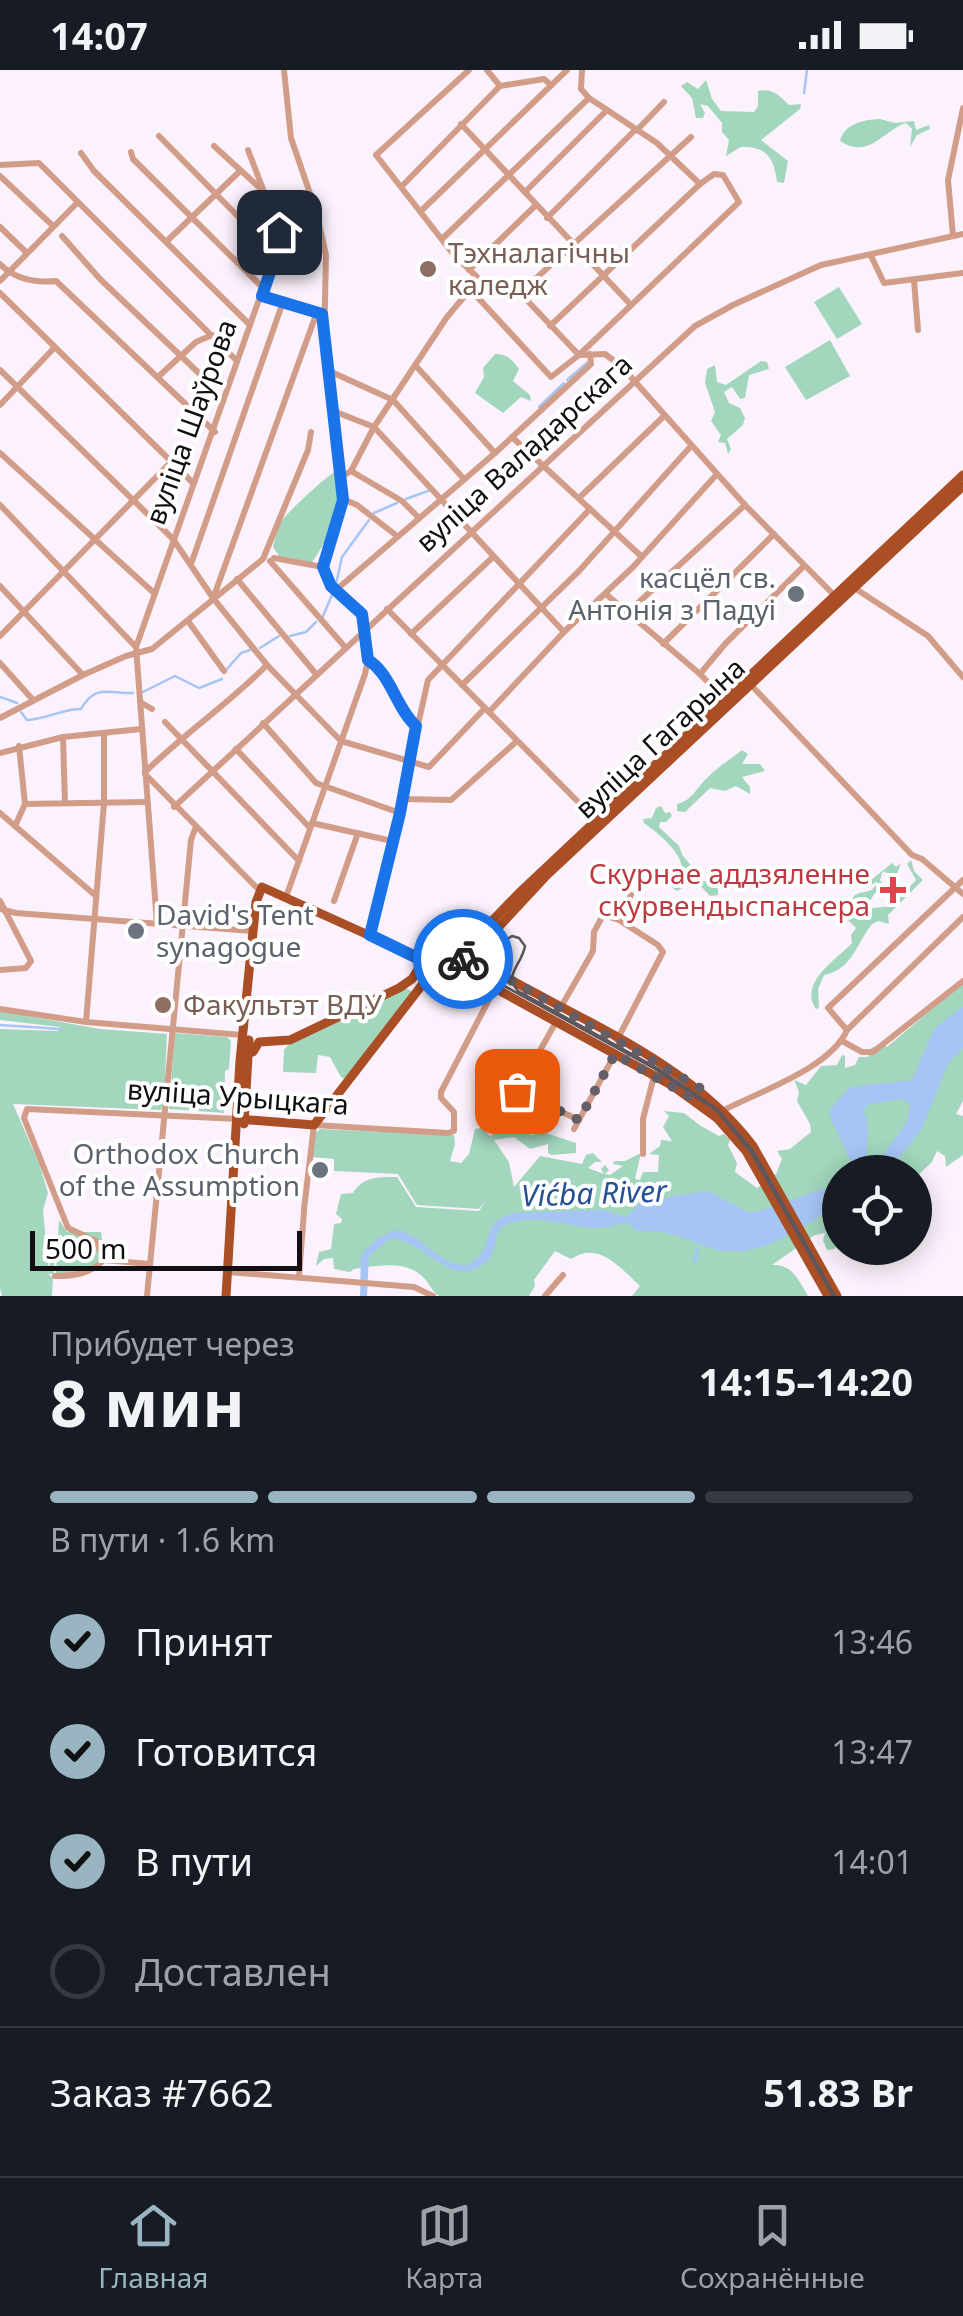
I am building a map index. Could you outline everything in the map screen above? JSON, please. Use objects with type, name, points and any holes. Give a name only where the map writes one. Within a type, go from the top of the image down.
[{"type":"main road","name":"вуліца Гагарына","points":[[940,503],[963,475]]},
{"type":"main road","name":"вуліца Гагарына","points":[[441,970],[837,598],[963,486]]},
{"type":"main road","name":"вуліца Гагарына","points":[[726,701],[750,684],[766,664]]},
{"type":"main road","points":[[261,889],[441,970],[466,972],[719,1113],[745,1135],[834,1295]]},
{"type":"main road","points":[[255,932],[261,889]]},
{"type":"main road","points":[[229,1296],[261,889]]},
{"type":"main road","name":"вуліца Гагарына","points":[[441,970],[481,946],[521,896]]},
{"type":"main road","points":[[259,909],[264,899],[281,897]]},
{"type":"main road","name":"вуліца Гагарына","points":[[462,959],[464,950],[497,916]]},
{"type":"main road","points":[[479,962],[476,952],[481,946]]},
{"type":"main road","points":[[466,972],[462,959],[479,962],[700,1088],[719,1113]]},
{"type":"main road","points":[[250,1038],[290,1038],[406,983],[423,960]]},
{"type":"main road","points":[[420,989],[423,960]]},
{"type":"main road","points":[[314,1125],[420,989],[441,970]]},
{"type":"main road","points":[[406,983],[420,989]]},
{"type":"main road","points":[[692,1098],[700,1088]]},
{"type":"main road","name":"вуліца Урыцкага","points":[[241,1119],[314,1125]]},
{"type":"street","points":[[213,598],[320,313],[326,264],[324,241],[288,126],[284,70]]},
{"type":"street","points":[[468,70],[376,155],[469,270],[479,279],[520,293],[579,355]]},
{"type":"street","points":[[487,70],[500,86]]},
{"type":"street","points":[[421,211],[567,70]]},
{"type":"street","points":[[582,70],[581,88],[589,98],[672,157],[700,184]]},
{"type":"street","points":[[402,185],[500,86],[544,79],[550,85]]},
{"type":"street","points":[[442,240],[589,98]]},
{"type":"street","points":[[547,218],[664,102]]},
{"type":"street","points":[[953,236],[948,180],[963,108]]},
{"type":"street","points":[[525,192],[607,110]]},
{"type":"street","points":[[461,124],[632,305]]},
{"type":"street","points":[[158,136],[275,254]]},
{"type":"street","points":[[520,293],[691,137]]},
{"type":"street","points":[[214,146],[263,190]]},
{"type":"street","name":"вуліца Шаўрова","points":[[136,651],[275,254],[279,232],[248,150]]},
{"type":"street","points":[[81,152],[94,171],[250,326]]},
{"type":"street","points":[[130,152],[263,292],[320,313]]},
{"type":"street","points":[[0,165],[39,163],[238,360]]},
{"type":"street","points":[[166,241],[240,171]]},
{"type":"street","points":[[470,288],[552,377],[632,305],[739,198],[720,174],[714,174],[550,326]]},
{"type":"street","points":[[0,176],[52,226]]},
{"type":"street","points":[[0,281],[78,202]]},
{"type":"street","points":[[469,270],[536,205]]},
{"type":"street","points":[[0,227],[26,252]]},
{"type":"street","name":"вуліца Валадарскага","points":[[174,808],[695,326],[821,265],[963,234]]},
{"type":"street","points":[[62,236],[100,278],[204,376]]},
{"type":"street","points":[[871,256],[884,284],[963,273]]},
{"type":"street","points":[[0,264],[9,272],[35,281],[56,282],[214,432]]},
{"type":"street","points":[[341,477],[351,471],[374,428],[479,279]]},
{"type":"street","points":[[914,280],[918,330]]},
{"type":"street","points":[[0,294],[193,483]]},
{"type":"street","points":[[191,564],[282,302]]},
{"type":"street","points":[[281,897],[300,861],[368,660],[366,629],[359,609],[336,590],[323,567],[343,500],[320,313]]},
{"type":"street","points":[[158,376],[196,342],[212,334]]},
{"type":"street","points":[[0,405],[54,348]]},
{"type":"street","points":[[579,355],[598,353],[611,358],[636,381],[691,446],[837,598]]},
{"type":"street","points":[[336,590],[512,438],[591,364],[590,354]]},
{"type":"street","points":[[416,366],[495,452]]},
{"type":"street","points":[[0,370],[172,540],[213,598],[293,695],[341,741],[410,763],[431,766],[606,595],[717,474]]},
{"type":"street","points":[[327,370],[393,400],[463,478]]},
{"type":"street","points":[[331,410],[374,428],[564,632]]},
{"type":"street","points":[[579,498],[665,416]]},
{"type":"street","points":[[311,432],[308,450],[268,550],[269,559],[345,647]]},
{"type":"street","points":[[512,438],[641,556]]},
{"type":"street","points":[[462,685],[614,532],[691,446]]},
{"type":"street","points":[[0,453],[154,593]]},
{"type":"street","points":[[0,636],[170,462]]},
{"type":"street","points":[[351,471],[402,501],[419,518]]},
{"type":"street","points":[[343,500],[356,505],[397,536]]},
{"type":"street","points":[[0,505],[136,651],[157,924]]},
{"type":"street","points":[[627,613],[746,505]]},
{"type":"street","points":[[370,935],[428,680],[590,509]]},
{"type":"street","points":[[663,644],[774,534]]},
{"type":"street","points":[[411,634],[493,557]]},
{"type":"street","points":[[0,718],[83,674],[136,651],[152,649],[213,598],[269,559],[323,567]]},
{"type":"street","points":[[700,674],[804,566]]},
{"type":"street","points":[[237,580],[316,674]]},
{"type":"street","points":[[852,585],[928,636],[963,677]]},
{"type":"street","points":[[0,586],[83,674]]},
{"type":"street","points":[[606,595],[700,674],[726,701]]},
{"type":"street","points":[[386,609],[598,822]]},
{"type":"street","points":[[188,621],[224,671]]},
{"type":"street","points":[[368,660],[379,669],[402,711],[416,726]]},
{"type":"street","points":[[0,662],[33,700]]},
{"type":"street","points":[[144,773],[180,737],[207,720],[268,665]]},
{"type":"street","points":[[750,684],[912,855],[963,894]]},
{"type":"street","points":[[139,701],[152,709]]},
{"type":"street","points":[[165,722],[300,861]]},
{"type":"street","points":[[263,723],[316,783],[400,813]]},
{"type":"street","points":[[0,753],[63,737],[141,729]]},
{"type":"street","points":[[86,1022],[104,803],[104,733]]},
{"type":"street","points":[[63,737],[65,803]]},
{"type":"street","points":[[2,741],[8,748]]},
{"type":"street","points":[[402,799],[451,800],[517,741]]},
{"type":"street","points":[[15,826],[25,804],[20,746]]},
{"type":"street","points":[[236,749],[311,826],[392,841]]},
{"type":"street","points":[[144,773],[195,829],[261,889]]},
{"type":"street","points":[[25,804],[146,802]]},
{"type":"street","points":[[0,813],[96,896]]},
{"type":"street","points":[[147,1296],[195,829]]},
{"type":"street","points":[[334,902],[358,833]]},
{"type":"street","points":[[847,1030],[828,1008],[963,880]]},
{"type":"street","points":[[619,920],[631,896]]},
{"type":"street","points":[[0,901],[30,956],[26,968],[0,970]]},
{"type":"street","points":[[2,909],[255,932]]},
{"type":"street","points":[[560,1008],[593,951],[594,932],[603,915],[619,920],[658,945],[662,952],[617,1040]]},
{"type":"street","points":[[719,1113],[820,1061],[963,917]]},
{"type":"street","points":[[842,1041],[862,1052],[878,1049],[963,981]]},
{"type":"street","name":"вуліца Урыцкага","points":[[314,1125],[448,1133],[454,1130],[455,1116],[440,1098],[442,1088],[495,988]]},
{"type":"street","points":[[0,1008],[86,1022],[250,1038]]},
{"type":"street","points":[[510,1104],[556,1022]]},
{"type":"street","points":[[574,1129],[615,1054]]},
{"type":"street","points":[[643,1154],[643,1119],[654,1076]]},
{"type":"street","points":[[517,1091],[579,1120]]},
{"type":"street","name":"вуліца Урыцкага","points":[[104,1260],[96,1241],[69,1230],[24,1118],[26,1111],[30,1108],[241,1119]]},
{"type":"street","points":[[298,1277],[314,1125]]},
{"type":"street","points":[[55,1276],[74,1276],[94,1269],[104,1260],[150,1264]]},
{"type":"street","points":[[231,1272],[392,1284],[414,1287],[433,1296]]},
{"type":"street","points":[[545,1296],[563,1274]]},
{"type":"green space","points":[[706,80],[721,111],[754,112],[758,91],[764,90],[789,105],[801,104],[800,109],[761,140],[788,161],[784,183],[777,182],[774,166],[763,151],[741,147],[726,156],[729,140],[708,106],[700,104],[705,113],[703,118],[696,118],[692,98],[681,86],[687,82],[698,89]]},
{"type":"green space","points":[[880,119],[895,123],[914,121],[916,130],[929,125],[930,129],[917,135],[910,147],[912,129],[906,123],[868,146],[850,146],[840,141],[850,126]]},
{"type":"green space","points":[[839,287],[862,324],[837,339],[814,302]]},
{"type":"green space","points":[[830,340],[850,376],[806,400],[785,367]]},
{"type":"green space","points":[[495,354],[506,356],[516,365],[519,369],[513,381],[530,395],[531,401],[521,397],[503,413],[475,393],[484,377],[483,368]]},
{"type":"green space","points":[[761,361],[767,362],[769,369],[749,375],[745,398],[740,399],[732,387],[724,392],[729,403],[740,408],[745,418],[743,425],[727,439],[731,449],[728,454],[725,443],[718,442],[721,435],[711,421],[715,412],[705,383],[707,369],[715,365],[717,382],[726,385]]},
{"type":"green space","points":[[336,471],[338,508],[319,552],[312,562],[279,556],[273,547],[281,522]]},
{"type":"green space","points":[[742,750],[748,754],[742,764],[760,764],[765,771],[742,777],[750,794],[736,786],[725,791],[710,788],[685,812],[677,811],[677,804],[691,797],[712,773]]},
{"type":"green space","points":[[661,806],[672,816],[660,822],[659,827],[679,846],[703,880],[718,889],[718,895],[710,896],[698,883],[677,891],[665,883],[665,877],[674,874],[679,879],[681,863],[643,819],[652,818]]},
{"type":"green space","points":[[911,860],[914,871],[923,880],[888,915],[889,924],[872,924],[847,962],[824,975],[816,1009],[812,999],[815,981],[852,943],[851,935],[856,928],[844,916],[854,896],[873,889],[877,881],[868,888],[866,884],[892,863],[896,867],[901,863],[896,877],[882,873],[880,880],[885,887],[874,894],[867,907],[859,909],[863,914],[873,908],[891,906],[916,880],[907,864]]},
{"type":"green space","points":[[963,983],[963,1101],[956,1114],[963,1116],[963,1155],[946,1167],[945,1156],[937,1151],[932,1162],[932,1155],[822,1155],[822,1234],[772,1265],[790,1270],[808,1296],[632,1296],[640,1286],[617,1265],[591,1253],[571,1259],[555,1251],[534,1280],[529,1296],[439,1296],[409,1268],[372,1266],[350,1272],[334,1269],[333,1258],[316,1266],[319,1252],[331,1249],[334,1224],[341,1223],[336,1214],[341,1194],[353,1193],[367,1180],[397,1177],[416,1207],[479,1211],[487,1199],[479,1209],[417,1205],[398,1174],[334,1171],[334,1159],[312,1157],[314,1134],[320,1129],[454,1135],[450,1161],[461,1163],[469,1154],[475,1129],[482,1128],[490,1136],[496,1133],[495,1126],[484,1118],[484,1113],[494,1111],[531,1135],[546,1133],[576,1143],[576,1153],[551,1155],[548,1144],[530,1149],[514,1137],[494,1140],[509,1162],[514,1187],[540,1156],[582,1164],[586,1155],[593,1153],[602,1162],[588,1168],[604,1174],[601,1169],[605,1165],[609,1170],[605,1174],[610,1175],[623,1166],[613,1164],[614,1161],[625,1161],[641,1153],[635,1179],[640,1180],[643,1172],[658,1172],[659,1155],[649,1154],[660,1146],[661,1140],[672,1141],[663,1127],[669,1116],[664,1111],[684,1113],[730,1140],[728,1145],[737,1163],[735,1172],[757,1188],[776,1174],[782,1159],[777,1151],[790,1149],[811,1132],[797,1101],[799,1092],[794,1080],[806,1085],[821,1066],[837,1065],[842,1055],[845,1068],[855,1065],[859,1057],[868,1057],[871,1048],[882,1044],[887,1047]]},
{"type":"green space","points":[[404,987],[411,991],[411,996],[347,1080],[341,1077],[330,1057],[318,1055],[316,1073],[283,1072],[284,1050],[290,1043]]},
{"type":"green space","points":[[0,1011],[100,1029],[167,1034],[161,1110],[13,1104],[48,1193],[43,1210],[49,1273],[51,1238],[56,1238],[54,1274],[48,1274],[53,1278],[52,1296],[2,1296],[0,1288],[0,1029],[58,1031],[60,1027],[0,1020]]},
{"type":"green space","points":[[175,1033],[227,1037],[231,1041],[229,1069],[225,1071],[224,1113],[169,1109]]},
{"type":"green space","points":[[59,1220],[67,1232],[101,1232],[102,1240],[97,1246],[103,1257],[93,1267],[76,1274],[56,1274]]},
{"type":"water","points":[[963,1006],[963,1048],[948,1063],[922,1129],[901,1155],[883,1155],[907,1122],[910,1104],[896,1100],[870,1104],[864,1109],[867,1155],[848,1155],[830,1109],[850,1087],[912,1080],[934,1029]]},
{"type":"water","points":[[822,1189],[822,1215],[779,1240],[746,1251],[711,1248],[668,1233],[636,1231],[629,1223],[597,1228],[522,1220],[500,1228],[489,1259],[476,1269],[463,1271],[438,1262],[414,1246],[390,1239],[369,1256],[367,1296],[360,1296],[361,1254],[378,1238],[395,1230],[414,1237],[448,1261],[468,1265],[483,1250],[495,1223],[513,1213],[602,1210],[626,1217],[642,1201],[708,1191],[748,1212]]},
{"type":"waterway","points":[[804,93],[807,70]]},
{"type":"waterway","points":[[567,380],[588,362]]},
{"type":"waterway","points":[[539,407],[564,383]]},
{"type":"waterway","points":[[406,499],[428,491]]},
{"type":"waterway","points":[[374,513],[397,503]]},
{"type":"waterway","points":[[336,584],[342,557],[369,520]]},
{"type":"waterway","points":[[323,616],[332,595]]},
{"type":"waterway","points":[[290,636],[306,632],[316,622]]},
{"type":"waterway","points":[[260,648],[279,636]]},
{"type":"waterway","points":[[227,669],[241,653],[250,650]]},
{"type":"waterway","points":[[143,692],[175,676],[199,688],[222,679]]},
{"type":"waterway","points":[[21,712],[27,720],[34,719],[81,709],[98,693],[133,693]]},
{"type":"waterway","points":[[0,697],[17,703]]},
{"type":"waterway","points":[[0,1025],[60,1029]]},
{"type":"waterway","points":[[693,1262],[698,1259],[698,1249]]},
{"type":"tram line","points":[[833,1296],[751,1152],[717,1111],[655,1069],[499,983],[491,974],[489,961],[502,943],[512,936],[525,946],[512,979],[518,991],[659,1069],[718,1110],[753,1151],[835,1296]]},
{"type":"way so far","points":[[463,959],[479,962],[700,1088],[692,1098],[615,1054],[579,1120],[517,1091]]},
{"type":"place","name":"Тэхналагічны каледж","points":[[428,269]]},
{"type":"place","name":"касцёл св. Антонія з Падуі","points":[[796,594]]},
{"type":"place","name":"Скурнае аддзяленне скурвендыспансера","points":[[893,890]]},
{"type":"place","name":"David's Tent synagogue","points":[[136,931]]},
{"type":"place","name":"Факультэт ВДУ","points":[[163,1005]]},
{"type":"place","name":"Orthodox Church of the Assumption","points":[[320,1170]]},
{"type":"route","points":[[279,232],[280,243],[262,296],[322,314],[343,500],[323,561],[324,574],[331,586],[362,614],[368,660],[379,669],[402,711],[416,726],[400,813],[370,935],[436,967],[463,959]]},
{"type":"water label","name":"Vićba River","points":[[594,1194]]}]
